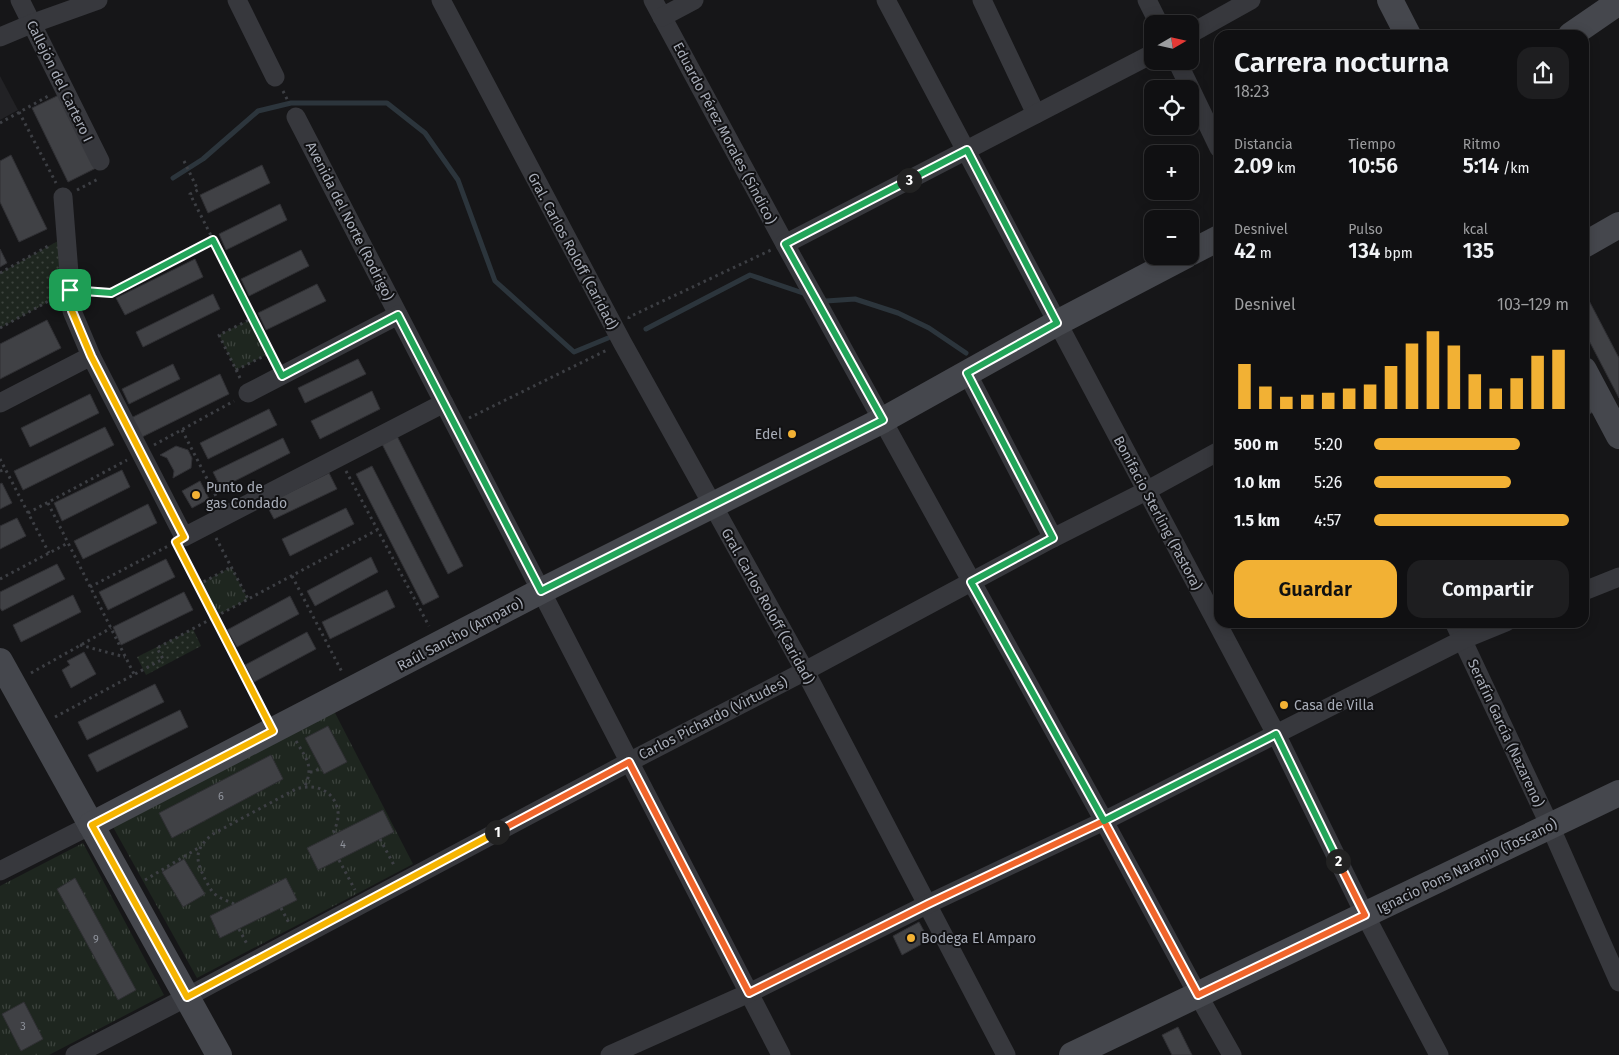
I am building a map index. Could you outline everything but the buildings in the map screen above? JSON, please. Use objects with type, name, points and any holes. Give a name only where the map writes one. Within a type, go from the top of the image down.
[{"type":"street","name":"Callejón del Cartero I","points":[[20,0],[100,161]]},
{"type":"street","points":[[0,37],[98,0]]},
{"type":"street","points":[[237,0],[275,77]]},
{"type":"street","name":"Gral. Carlos Roloff (Caridad)","points":[[441,0],[622,342],[805,672],[1006,1055]]},
{"type":"street","name":"Eduardo Pérez Morales (Síndico)","points":[[653,0],[785,244],[1232,1055]]},
{"type":"street","points":[[662,17],[694,0]]},
{"type":"street","name":"Bonifacio Sterling (Pastora)","points":[[886,0],[1214,618]]},
{"type":"street","points":[[982,0],[1036,114]]},
{"type":"street","points":[[1147,0],[1154,15]]},
{"type":"street","points":[[1199,29],[1251,0]]},
{"type":"street","points":[[1390,0],[1405,30]]},
{"type":"street","points":[[1578,30],[1619,2]]},
{"type":"street","points":[[785,244],[1144,58]]},
{"type":"street","points":[[1181,70],[1214,138]]},
{"type":"street","name":"Avenida del Norte (Rodrigo)","points":[[296,117],[781,1055]]},
{"type":"street","points":[[63,197],[72,311],[91,356],[141,452],[180,540],[444,403]]},
{"type":"street","points":[[1589,242],[1619,225]]},
{"type":"street","points":[[1199,248],[1214,241]]},
{"type":"street","name":"Raúl Sancho (Amparo)","points":[[0,871],[541,591],[883,420],[1057,323],[1167,265]]},
{"type":"street","points":[[248,393],[398,315]]},
{"type":"street","points":[[0,403],[91,356]]},
{"type":"street","points":[[967,373],[1053,538]]},
{"type":"street","points":[[1589,379],[1619,436]]},
{"type":"street","name":"Carlos Pichardo (Virtudes)","points":[[75,1055],[629,762],[805,672],[1214,454]]},
{"type":"street","points":[[1589,589],[1619,577]]},
{"type":"street","name":"Bonifacio Sterling (Pastora)","points":[[1219,628],[1276,734],[1365,915],[1439,1055]]},
{"type":"street","name":"Serafín García (Nazareno)","points":[[1457,628],[1550,826],[1619,982]]},
{"type":"street","points":[[610,1055],[749,993],[928,904],[1104,821],[1462,640],[1491,628]]},
{"type":"street","points":[[6,672],[219,1055]]},
{"type":"street","name":"Ignacio Pons Naranjo (Toscano)","points":[[1072,1055],[1619,793]]},
{"type":"path","points":[[275,77],[296,117]]},
{"type":"path","points":[[0,123],[64,88]]},
{"type":"path","points":[[19,112],[63,197],[106,174],[100,161]]},
{"type":"path","points":[[184,161],[198,190],[190,194],[282,376]]},
{"type":"path","points":[[0,273],[66,237]]},
{"type":"path","points":[[0,328],[70,290],[111,293],[213,240]]},
{"type":"path","points":[[28,513],[248,393],[219,335],[253,318]]},
{"type":"path","points":[[236,370],[270,353]]},
{"type":"path","points":[[182,430],[226,516]]},
{"type":"path","points":[[339,457],[439,644]]},
{"type":"path","points":[[0,460],[49,553]]},
{"type":"path","points":[[0,471],[5,469]]},
{"type":"path","points":[[48,503],[134,674]]},
{"type":"path","points":[[209,524],[248,599]]},
{"type":"path","points":[[37,727],[163,659],[157,648],[378,530]]},
{"type":"path","points":[[90,588],[180,540],[198,585],[214,617],[280,727],[308,762],[310,772],[305,786]]},
{"type":"path","points":[[0,579],[68,543]]},
{"type":"path","points":[[198,585],[231,568]]},
{"type":"path","points":[[292,576],[352,690]]},
{"type":"path","points":[[6,672],[80,645],[111,628]]},
{"type":"path","points":[[80,645],[126,657]]},
{"type":"path","points":[[310,772],[321,768]]},
{"type":"path","points":[[128,890],[200,847],[213,834],[296,789],[305,786],[323,789],[336,804],[338,814],[333,835]]},
{"type":"path","points":[[380,839],[402,882]]},
{"type":"path","points":[[200,847],[198,865],[214,894],[234,904]]},
{"type":"path","points":[[339,860],[363,904]]},
{"type":"shaded area","points":[[0,76],[18,110],[0,120]]},
{"type":"green space","points":[[58,241],[63,294],[0,328],[0,273]]},
{"type":"green space","points":[[253,318],[270,353],[236,370],[219,335]]},
{"type":"green space","points":[[231,567],[248,599],[214,617],[198,585]]},
{"type":"green space","points":[[193,629],[201,646],[146,675],[137,657]]},
{"type":"green space","points":[[334,711],[413,864],[197,978],[113,827]]},
{"type":"green space","points":[[83,843],[164,995],[49,1055],[0,1055],[0,886]]},
{"type":"waterway","points":[[173,178],[203,159],[258,111],[291,103],[387,103],[425,133],[458,180],[495,281],[574,352],[608,338]]},
{"type":"waterway","points":[[646,329],[750,275],[806,294]]},
{"type":"waterway","points":[[821,300],[855,299],[898,313],[929,328],[966,353]]},
{"type":"place","name":"Edel","points":[[792,434]]},
{"type":"place","name":"Punto de gas Condado","points":[[196,495]]},
{"type":"place","name":"Casa de Villa","points":[[1284,705]]},
{"type":"place","name":"Bodega El Amparo","points":[[911,938]]},
{"type":"route","points":[[70,290],[72,311],[91,356],[184,537],[176,542],[273,731],[92,825],[187,997],[629,762],[749,993],[928,904],[1104,821],[1198,995],[1365,915],[1276,734],[1104,821],[971,582],[1053,538],[967,373],[1057,323],[967,150],[785,244],[883,420],[541,591],[398,315],[282,376],[213,240],[111,293],[70,290]]}]
